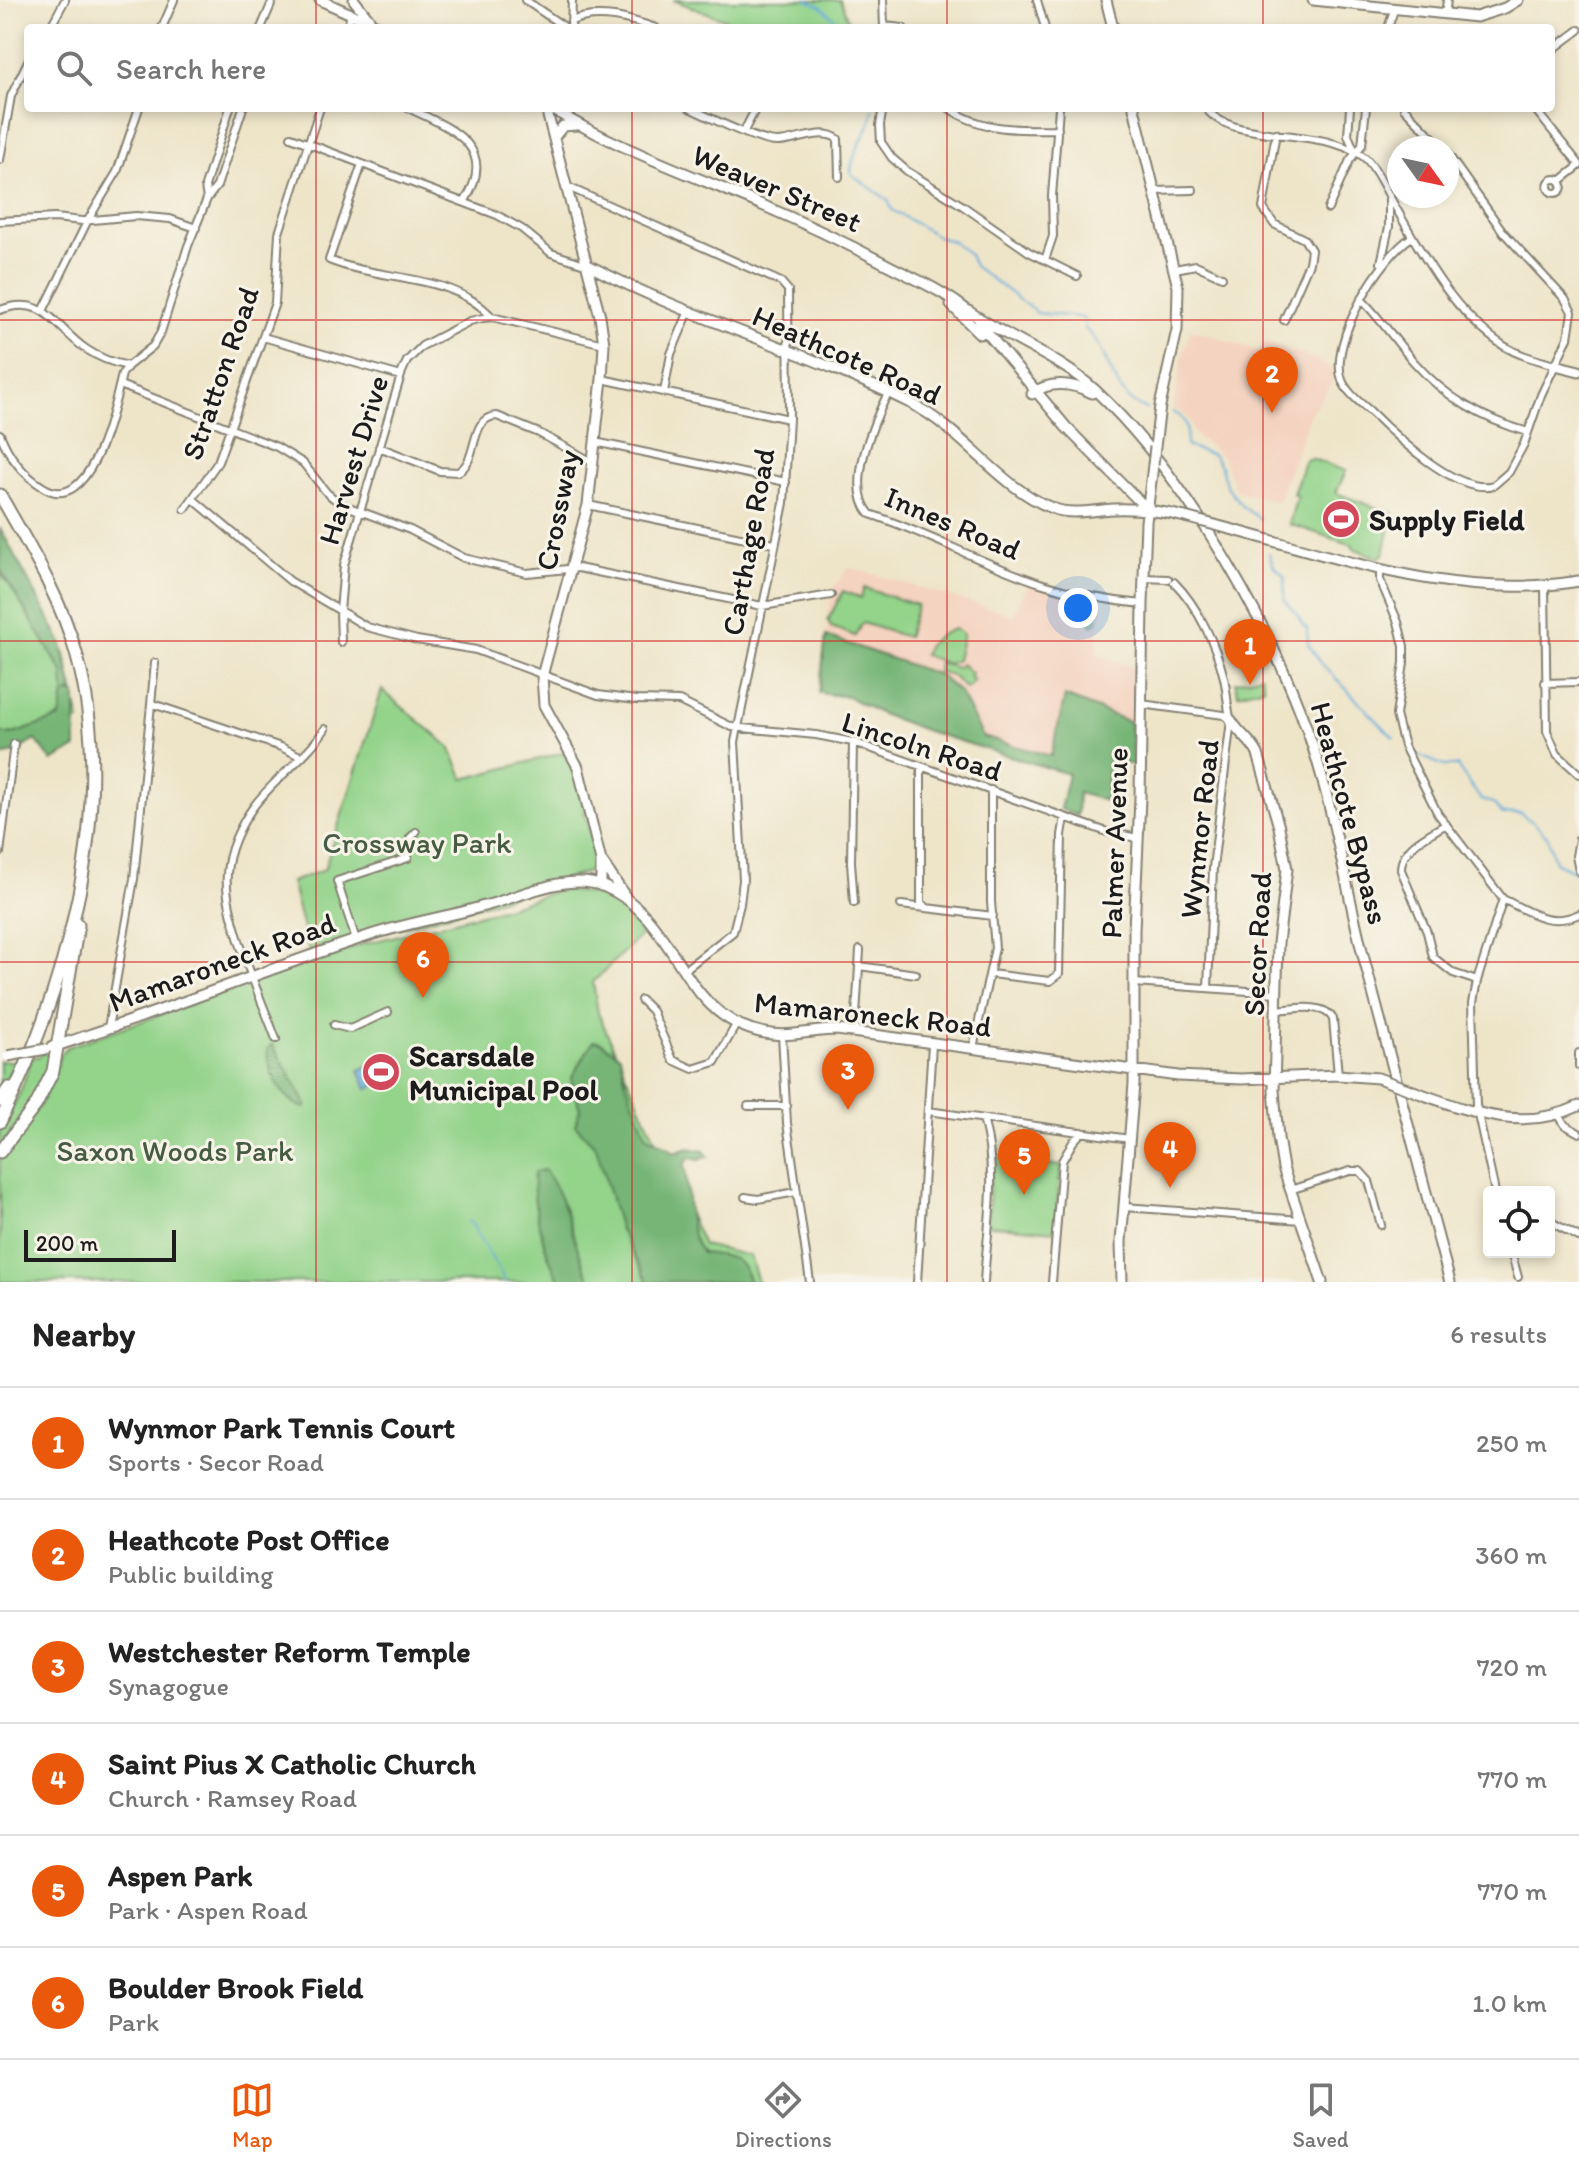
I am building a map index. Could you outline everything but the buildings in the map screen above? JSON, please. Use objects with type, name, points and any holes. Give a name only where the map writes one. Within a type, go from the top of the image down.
[{"type":"highway","points":[[0,495],[51,585],[77,655],[85,693],[90,749],[90,806],[84,887],[52,1047],[55,1065],[44,1090],[0,1152]]},
{"type":"highway","points":[[0,509],[44,586],[66,641],[79,692],[84,757],[81,831],[67,915],[41,1004],[0,1104]]},
{"type":"highway","points":[[0,1122],[26,1064],[53,989],[73,917],[85,853]]},
{"type":"street","points":[[52,24],[65,0]]},
{"type":"street","points":[[164,24],[174,0]]},
{"type":"street","points":[[264,24],[273,0]]},
{"type":"street","points":[[320,0],[373,24]]},
{"type":"street","points":[[348,24],[353,0]]},
{"type":"street","points":[[353,0],[376,24]]},
{"type":"street","points":[[525,0],[566,24]]},
{"type":"street","points":[[569,24],[572,0]]},
{"type":"street","points":[[883,0],[884,24]]},
{"type":"street","points":[[1037,0],[1044,24]]},
{"type":"street","points":[[1106,0],[1112,24]]},
{"type":"street","points":[[1313,0],[1476,17],[1505,8],[1518,0]]},
{"type":"street","points":[[1445,15],[1447,0]]},
{"type":"street","points":[[1389,24],[1394,10]]},
{"type":"street","points":[[572,24],[582,17],[617,17],[642,24]]},
{"type":"street","points":[[1476,17],[1477,24]]},
{"type":"street","points":[[1555,48],[1579,30]]},
{"type":"street","points":[[0,160],[11,96],[24,69]]},
{"type":"street","points":[[43,311],[88,220],[117,172],[138,112]]},
{"type":"street","points":[[207,199],[205,186],[229,112]]},
{"type":"street","points":[[0,434],[19,468],[34,482],[55,492],[69,489],[83,479],[106,436],[122,374],[153,346],[161,332],[196,228],[207,199],[217,186],[242,112]]},
{"type":"street","name":"Stratton Road","points":[[185,509],[214,471],[263,337],[277,292],[279,233],[318,112]]},
{"type":"street","points":[[417,112],[462,135],[474,152],[477,169],[465,201]]},
{"type":"street","name":"Crossway","points":[[549,112],[588,265],[604,344],[588,505],[542,676],[542,699],[578,767],[601,861],[601,886]]},
{"type":"street","name":"Weaver Street","points":[[556,112],[654,162],[868,254],[940,294],[967,310],[1034,392]]},
{"type":"street","points":[[699,112],[775,142],[827,134],[838,139],[839,177]]},
{"type":"street","points":[[744,131],[754,112]]},
{"type":"street","points":[[882,112],[881,142],[892,158],[914,177],[963,206],[1029,252],[1077,276]]},
{"type":"street","points":[[956,112],[975,123],[1058,129]]},
{"type":"street","points":[[1045,260],[1053,236],[1059,112]]},
{"type":"street","name":"Palmer Avenue","points":[[1122,1282],[1134,1071],[1144,578],[1160,406],[1178,322],[1175,269],[1135,112]]},
{"type":"street","points":[[1210,112],[1226,126],[1329,140],[1355,152],[1367,158],[1387,194]]},
{"type":"street","points":[[1350,112],[1348,135],[1355,152]]},
{"type":"street","points":[[1328,209],[1355,152],[1362,145],[1366,112]]},
{"type":"street","points":[[1408,112],[1431,136]]},
{"type":"street","points":[[1537,112],[1579,165],[1560,181]]},
{"type":"street","points":[[555,136],[563,126],[577,125]]},
{"type":"street","points":[[1276,133],[1263,208],[1270,220],[1304,239],[1311,250],[1309,263],[1284,320]]},
{"type":"street","points":[[222,134],[232,139]]},
{"type":"street","name":"Heathcote Road","points":[[291,137],[465,201],[515,224],[551,253],[588,265],[689,311],[888,393],[954,431],[1032,499],[1063,511],[1148,510],[1185,517],[1419,579],[1545,586],[1579,581]]},
{"type":"street","points":[[362,164],[329,260],[456,291],[474,301],[492,317],[604,344]]},
{"type":"street","points":[[1412,237],[1388,257],[1352,318],[1341,357],[1341,375],[1345,386],[1405,445],[1437,468],[1482,486],[1499,483],[1515,462],[1571,329],[1570,307],[1504,233],[1459,170]]},
{"type":"street","name":"Carthage Road","points":[[568,187],[781,282],[788,290],[790,352],[786,482],[735,742],[743,880],[735,929],[683,971]]},
{"type":"street","points":[[1154,191],[1193,190]]},
{"type":"street","points":[[1377,274],[1389,227],[1388,208]]},
{"type":"street","points":[[1395,208],[1445,288],[1494,338],[1527,357],[1579,371]]},
{"type":"street","points":[[0,221],[147,217],[170,219],[196,228]]},
{"type":"street","points":[[1175,269],[1196,265],[1222,277]]},
{"type":"street","name":"Weaver Street","points":[[940,294],[1148,510]]},
{"type":"street","points":[[1362,300],[1414,362],[1450,396],[1487,419],[1528,432]]},
{"type":"street","points":[[0,310],[19,304],[35,306],[87,350],[106,360],[128,366]]},
{"type":"street","name":"Heathcote Bypass","points":[[967,310],[1091,386],[1160,465],[1220,552],[1277,656],[1302,717],[1323,783],[1363,952],[1450,1282]]},
{"type":"street","points":[[664,392],[671,354],[689,311]]},
{"type":"street","name":"Harvest Drive","points":[[341,642],[344,565],[407,361],[422,346],[470,321],[492,317]]},
{"type":"street","points":[[263,337],[401,376]]},
{"type":"street","points":[[1034,392],[1054,380],[1054,365],[1046,357]]},
{"type":"street","points":[[602,379],[789,419]]},
{"type":"street","name":"Heathcote Bypass","points":[[1047,386],[1062,384],[1081,387],[1105,402]]},
{"type":"street","points":[[120,385],[291,455],[310,470],[332,498],[359,513],[410,530],[464,558],[527,573],[572,568],[762,606],[831,595]]},
{"type":"street","name":"Innes Road","points":[[888,393],[864,455],[861,499],[870,514],[906,525],[1039,583],[1143,604]]},
{"type":"street","points":[[379,447],[440,471],[458,472],[468,463],[480,425],[490,416],[497,416],[539,433],[594,463]]},
{"type":"street","points":[[595,442],[786,482]]},
{"type":"street","points":[[1116,509],[1126,499],[1125,488]]},
{"type":"street","name":"Lincoln Road","points":[[193,499],[268,564],[367,627],[487,654],[598,695],[679,701],[737,728],[816,735],[853,742],[1107,832],[1138,838]]},
{"type":"street","points":[[588,505],[774,544]]},
{"type":"street","points":[[1380,570],[1380,580],[1398,622],[1404,646],[1396,703],[1399,730],[1426,791],[1446,824],[1503,899],[1530,914],[1553,918],[1578,916]]},
{"type":"street","name":"Secor Road","points":[[1144,578],[1171,580],[1192,607],[1215,653],[1225,682],[1231,720],[1250,740],[1258,754],[1285,852],[1287,869],[1278,943],[1275,1078],[1278,1138],[1290,1190],[1322,1282]]},
{"type":"street","points":[[1545,586],[1547,731],[1557,754],[1579,774]]},
{"type":"street","points":[[108,1028],[128,924],[155,663]]},
{"type":"street","points":[[1545,683],[1579,682]]},
{"type":"street","points":[[153,704],[302,757]]},
{"type":"street","name":"Wynmor Road","points":[[1141,704],[1224,715],[1231,720],[1213,868],[1208,988]]},
{"type":"street","points":[[276,1039],[252,977],[227,896],[229,864],[246,817],[325,729]]},
{"type":"street","points":[[853,742],[851,862],[854,903]]},
{"type":"street","points":[[0,853],[14,744]]},
{"type":"street","points":[[921,766],[921,903],[925,906]]},
{"type":"street","points":[[973,1049],[995,948],[991,790]]},
{"type":"street","points":[[0,798],[9,798]]},
{"type":"street","points":[[990,974],[1050,981],[1059,974],[1065,817]]},
{"type":"street","points":[[1446,824],[1406,852],[1401,870],[1436,961],[1453,973],[1477,981]]},
{"type":"street","points":[[356,940],[337,881],[408,858],[410,838],[416,832]]},
{"type":"street","points":[[1579,839],[1576,856],[1579,871]]},
{"type":"street","points":[[565,884],[590,876],[601,861],[627,899]]},
{"type":"street","name":"Mamaroneck Road","points":[[4,1057],[52,1047],[356,940],[565,884],[586,882],[627,899],[653,924],[704,1001],[737,1023],[764,1033],[855,1032],[1205,1078],[1338,1075],[1378,1078],[1479,1114],[1512,1120],[1558,1114],[1579,1106]]},
{"type":"street","points":[[1494,1186],[1476,1105],[1473,1015],[1477,981],[1503,899]]},
{"type":"street","points":[[901,905],[993,916]]},
{"type":"street","points":[[855,1032],[860,950]]},
{"type":"street","points":[[859,966],[916,974]]},
{"type":"street","points":[[1134,983],[1277,993]]},
{"type":"street","points":[[641,1000],[652,1011],[673,1060],[693,1069],[715,1062],[737,1023]]},
{"type":"street","points":[[1277,1010],[1321,1008],[1330,1013],[1338,1075]]},
{"type":"street","points":[[334,1025],[350,1029],[388,1012]]},
{"type":"street","points":[[782,1035],[796,1192],[810,1282]]},
{"type":"street","points":[[917,1282],[932,1044]]},
{"type":"street","points":[[1579,1053],[1579,1066]]},
{"type":"street","points":[[748,1106],[787,1106]]},
{"type":"street","points":[[928,1111],[1130,1139]]},
{"type":"street","points":[[1558,1114],[1565,1125],[1579,1133]]},
{"type":"street","points":[[983,1119],[989,1139],[991,1174],[984,1282]]},
{"type":"street","points":[[1052,1282],[1062,1161],[1082,1132]]},
{"type":"street","points":[[1290,1190],[1350,1171],[1360,1171],[1369,1181],[1381,1225]]},
{"type":"street","points":[[745,1197],[758,1199],[796,1192]]},
{"type":"street","points":[[1124,1207],[1301,1220]]},
{"type":"street","points":[[1555,1224],[1579,1237]]},
{"type":"street","points":[[1513,1258],[1518,1277]]},
{"type":"shaded area","points":[[1191,329],[1259,351],[1264,341],[1336,370],[1330,387],[1310,414],[1278,502],[1235,490],[1224,458],[1195,435],[1182,412],[1173,409],[1183,352]]},
{"type":"shaded area","points":[[849,567],[1013,615],[1029,582],[1104,604],[1096,653],[1134,668],[1130,722],[1066,696],[1051,756],[983,737],[960,693],[939,675],[826,636],[831,591]]},
{"type":"green space","points":[[673,0],[840,0],[849,24],[737,24]]},
{"type":"green space","name":"Supply Field","points":[[1310,458],[1346,471],[1336,493],[1393,514],[1384,554],[1378,558],[1353,548],[1353,545],[1289,524],[1297,496],[1293,494],[1304,462]]},
{"type":"green space","points":[[0,528],[61,641],[73,692],[67,694],[76,694],[76,748],[52,761],[36,740],[0,756],[0,732],[10,735],[60,718],[64,694],[63,673],[0,569]]},
{"type":"green space","points":[[0,573],[65,654],[80,721],[0,736]]},
{"type":"green space","points":[[864,588],[917,605],[907,637],[862,623],[855,636],[831,627],[828,620],[843,591],[861,598]]},
{"type":"green space","points":[[1071,600],[1100,608],[1097,622],[1092,625],[1087,617],[1088,611],[1069,608]]},
{"type":"green space","points":[[954,629],[963,634],[957,660],[949,664],[923,655],[935,638]]},
{"type":"green space","points":[[826,636],[939,675],[960,693],[983,737],[1051,756],[1065,696],[1130,722],[1134,765],[1109,760],[1105,801],[1078,793],[1077,816],[1060,809],[1068,774],[930,732],[881,714],[849,697],[819,693]]},
{"type":"green space","points":[[939,663],[957,668],[961,664],[974,680],[966,689],[951,675],[937,671]]},
{"type":"green space","points":[[1261,675],[1264,687],[1238,694],[1235,682]]},
{"type":"green space","name":"Crossway Park","points":[[382,690],[450,747],[464,779],[566,752],[577,777],[598,869],[457,912],[309,952],[291,882],[324,870]]},
{"type":"green space","name":"Saxon Woods Park","points":[[559,890],[608,899],[628,910],[648,928],[593,982],[598,1013],[703,1245],[750,1256],[758,1282],[0,1282],[0,1157],[41,1104],[61,1054],[67,1047],[364,944],[505,908]]},
{"type":"green space","points":[[593,1041],[620,1055],[626,1083],[647,1137],[674,1153],[688,1148],[704,1151],[708,1156],[700,1160],[689,1158],[684,1165],[690,1223],[696,1244],[702,1253],[732,1258],[738,1262],[750,1282],[648,1282],[620,1230],[596,1147],[575,1125],[580,1109],[571,1079]]},
{"type":"green space","points":[[272,1044],[307,1105],[305,1108],[290,1099],[278,1085],[268,1059],[267,1050]]},
{"type":"green space","points":[[43,1052],[52,1060],[42,1089],[0,1148],[0,1132],[20,1092],[32,1058]]},
{"type":"green space","points":[[0,1061],[15,1061],[0,1093]]},
{"type":"green space","points":[[991,1156],[1061,1166],[1055,1231],[988,1225]]},
{"type":"green space","points":[[544,1170],[565,1210],[591,1282],[561,1282],[549,1258],[537,1213],[534,1185],[534,1172]]},
{"type":"water","name":"Scarsdale Municipal Pool","points":[[395,1054],[403,1073],[367,1089],[359,1070]]},
{"type":"waterway","points":[[807,0],[819,5],[840,24]]},
{"type":"waterway","points":[[872,112],[854,157],[851,174],[888,200],[892,210],[968,253],[974,266],[1037,313],[1085,320],[1084,328],[1099,347],[1125,395],[1134,404],[1146,409]]},
{"type":"waterway","points":[[1173,412],[1185,422],[1186,446],[1213,455],[1221,467],[1226,485],[1243,507],[1260,519]]},
{"type":"waterway","points":[[1269,553],[1273,565],[1285,577],[1284,599],[1307,628],[1308,644],[1322,664],[1394,738]]},
{"type":"waterway","points":[[1413,753],[1444,766],[1457,766],[1481,800],[1493,803],[1502,814],[1520,813],[1534,823],[1548,837],[1555,862],[1575,872]]},
{"type":"waterway","points":[[468,1222],[471,1222],[505,1282]]},
{"type":"place","name":"Heathcote Post Office","points":[[1272,413]]},
{"type":"place","name":"Supply Field","points":[[1341,519]]},
{"type":"place","name":"Wynmor Park Tennis Court","points":[[1250,685]]},
{"type":"place","name":"Boulder Brook Field","points":[[423,998]]},
{"type":"place","name":"Scarsdale Municipal Pool","points":[[381,1072]]},
{"type":"place","name":"Westchester Reform Temple","points":[[848,1110]]},
{"type":"place","name":"Saint Pius X Catholic Church","points":[[1170,1188]]},
{"type":"place","name":"Aspen Park","points":[[1024,1195]]}]
